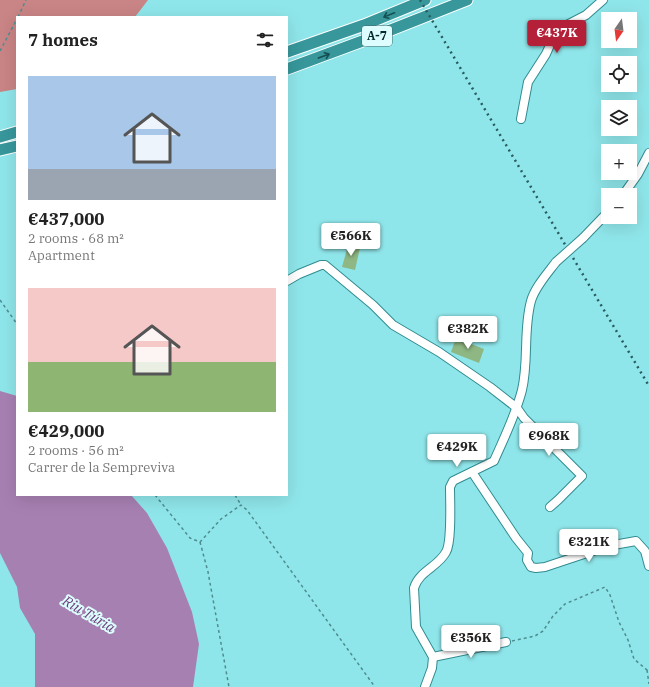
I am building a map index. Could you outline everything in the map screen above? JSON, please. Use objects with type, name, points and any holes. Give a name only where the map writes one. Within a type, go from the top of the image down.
[{"type":"highway","name":"A-7","points":[[288,52],[364,25],[425,0]]},
{"type":"highway","name":"A-7","points":[[288,69],[467,0]]},
{"type":"highway","points":[[0,137],[16,132]]},
{"type":"highway","points":[[0,150],[16,146]]},
{"type":"street","points":[[522,119],[528,82],[546,54],[554,36],[561,28],[586,14],[603,0]]},
{"type":"street","points":[[628,188],[635,179],[649,153]]},
{"type":"street","points":[[425,687],[432,668],[433,657],[416,627],[414,588],[415,583],[421,575],[442,557],[448,547],[450,487],[452,481],[494,461],[517,408],[526,369],[526,330],[532,300],[542,280],[556,262],[601,219]]},
{"type":"street","points":[[288,280],[299,274],[321,265],[325,265],[373,305],[393,325],[439,352],[490,387],[517,408],[524,418],[582,476],[550,507]]},
{"type":"street","points":[[472,472],[516,538],[528,553],[527,560],[531,567],[544,567],[608,546],[636,541],[645,551],[649,566]]},
{"type":"street","points":[[433,657],[506,642]]},
{"type":"path","points":[[18,16],[26,0]]},
{"type":"path","points":[[0,51],[16,20]]},
{"type":"path","points":[[0,300],[16,323]]},
{"type":"path","points":[[156,496],[190,538],[200,542]]},
{"type":"path","points":[[236,496],[375,687]]},
{"type":"path","points":[[200,542],[221,519],[241,505]]},
{"type":"path","points":[[200,542],[208,572],[229,687]]},
{"type":"path","points":[[506,642],[535,636],[544,631],[553,616],[565,604],[605,587],[610,595],[634,659],[648,670],[649,684]]},
{"type":"shaded area","points":[[0,0],[148,0],[136,16],[16,16],[16,89],[0,92]]},
{"type":"water","name":"Riu Túria","points":[[0,391],[16,396],[16,496],[132,496],[147,513],[167,548],[192,612],[199,644],[193,687],[35,687],[35,634],[20,608],[17,587],[0,553]]},
{"type":"building","points":[[349,242],[360,248],[355,270],[342,267]]},
{"type":"building","points":[[456,338],[484,349],[479,363],[451,352]]},
{"type":"railway","points":[[420,0],[649,386]]}]
